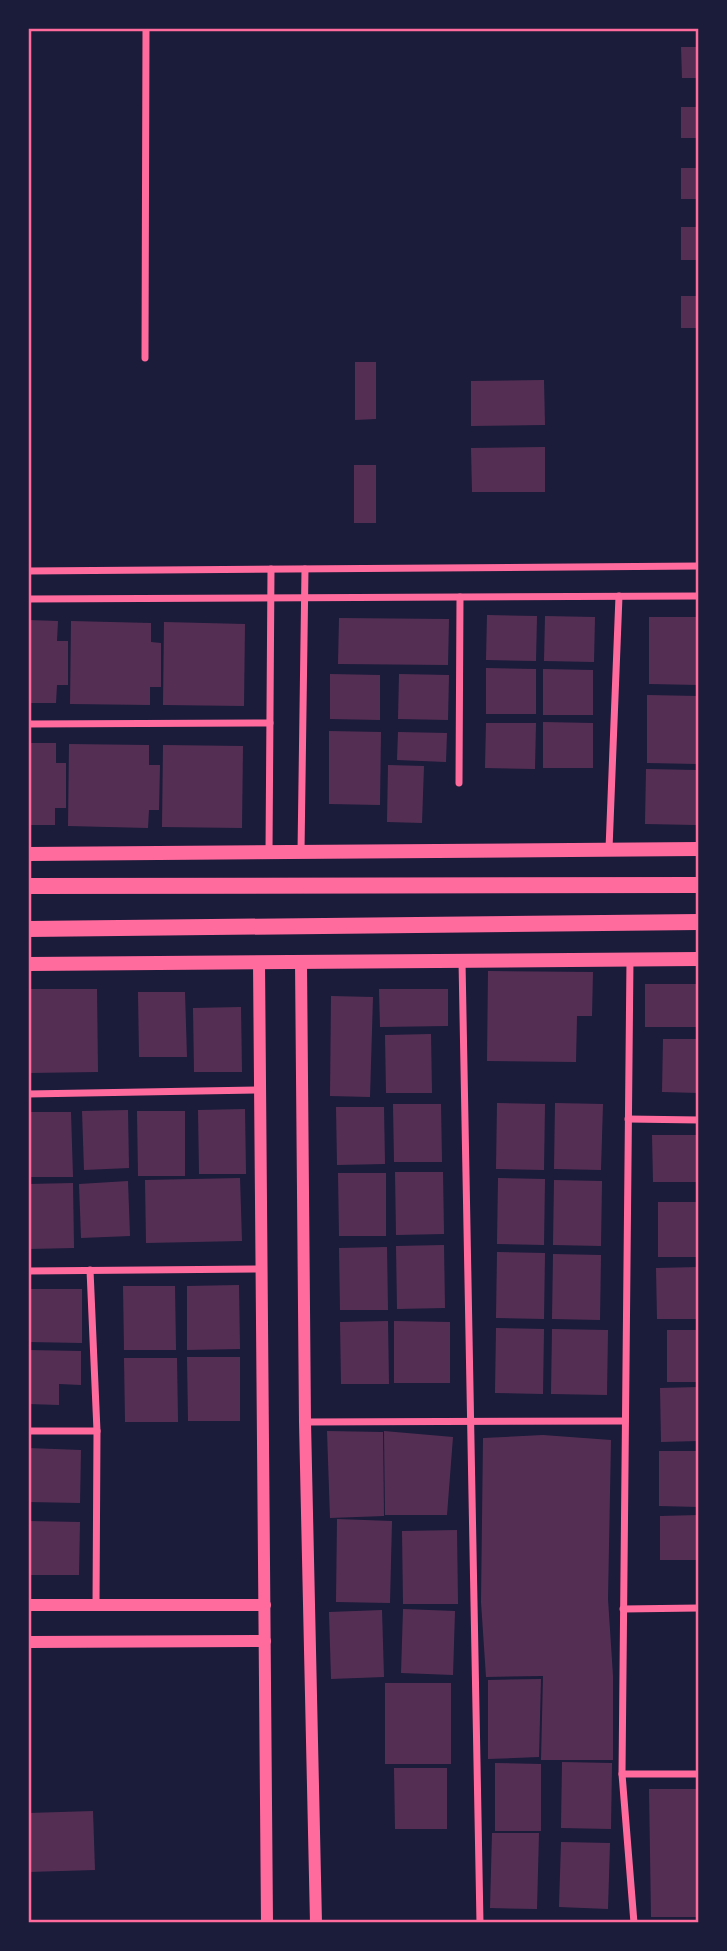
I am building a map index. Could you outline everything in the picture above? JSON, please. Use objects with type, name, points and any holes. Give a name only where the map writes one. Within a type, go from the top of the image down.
[{"type":"main road","points":[[28,853],[699,849]]},
{"type":"main road","points":[[28,886],[699,885]]},
{"type":"main road","points":[[28,929],[699,922]]},
{"type":"main road","points":[[28,964],[699,959]]},
{"type":"street","points":[[145,358],[146,28]]},
{"type":"street","points":[[28,571],[699,566]]},
{"type":"street","points":[[270,852],[271,569]]},
{"type":"street","points":[[301,852],[305,569]]},
{"type":"street","points":[[609,849],[619,596]]},
{"type":"street","points":[[28,599],[699,596]]},
{"type":"street","points":[[459,783],[460,597]]},
{"type":"street","points":[[28,724],[270,723]]},
{"type":"street","points":[[629,959],[622,1774],[634,1923]]},
{"type":"street","points":[[462,960],[480,1923]]},
{"type":"street","points":[[259,962],[267,1923]]},
{"type":"street","points":[[301,962],[305,1422],[316,1923]]},
{"type":"street","points":[[28,1094],[260,1090]]},
{"type":"street","points":[[628,1119],[699,1120]]},
{"type":"street","points":[[28,1271],[262,1269]]},
{"type":"street","points":[[90,1270],[97,1431],[96,1605]]},
{"type":"street","points":[[305,1422],[625,1421]]},
{"type":"street","points":[[28,1432],[97,1431]]},
{"type":"street","points":[[28,1605],[265,1605]]},
{"type":"street","points":[[623,1609],[699,1608]]},
{"type":"street","points":[[28,1642],[265,1641]]},
{"type":"street","points":[[622,1774],[699,1774]]},
{"type":"building","points":[[681,47],[699,47],[699,78],[682,78]]},
{"type":"building","points":[[681,107],[699,107],[699,138],[681,138]]},
{"type":"building","points":[[681,168],[699,168],[699,199],[681,199]]},
{"type":"building","points":[[681,227],[699,227],[699,260],[681,260]]},
{"type":"building","points":[[681,296],[699,296],[699,328],[681,328]]},
{"type":"building","points":[[355,362],[376,362],[376,419],[355,420]]},
{"type":"building","points":[[544,380],[545,425],[471,426],[471,381]]},
{"type":"building","points":[[545,447],[545,492],[472,492],[471,448]]},
{"type":"building","points":[[354,465],[376,465],[376,523],[354,523]]},
{"type":"building","points":[[487,615],[537,616],[536,661],[486,660]]},
{"type":"building","points":[[545,616],[595,617],[594,662],[544,661]]},
{"type":"building","points":[[649,617],[699,617],[699,685],[649,684]]},
{"type":"building","points":[[339,618],[449,619],[448,665],[338,664]]},
{"type":"building","points":[[28,620],[58,621],[57,641],[68,641],[68,685],[57,685],[56,703],[28,703]]},
{"type":"building","points":[[71,621],[151,623],[151,642],[161,643],[161,687],[150,687],[150,705],[70,704]]},
{"type":"building","points":[[164,622],[245,624],[244,706],[163,705]]},
{"type":"building","points":[[486,668],[536,669],[536,714],[486,714]]},
{"type":"building","points":[[543,669],[593,670],[593,715],[543,715]]},
{"type":"building","points":[[330,674],[380,675],[380,720],[330,719]]},
{"type":"building","points":[[399,674],[449,675],[448,720],[398,719]]},
{"type":"building","points":[[647,695],[698,696],[697,764],[647,763]]},
{"type":"building","points":[[543,722],[593,723],[593,768],[543,768]]},
{"type":"building","points":[[486,723],[536,723],[535,769],[485,768]]},
{"type":"building","points":[[329,731],[381,732],[380,805],[329,804]]},
{"type":"building","points":[[398,732],[447,733],[446,762],[397,760]]},
{"type":"building","points":[[28,743],[56,743],[56,763],[66,763],[66,808],[55,808],[55,825],[28,825]]},
{"type":"building","points":[[69,744],[149,745],[149,765],[160,765],[159,810],[149,810],[148,828],[68,826]]},
{"type":"building","points":[[163,745],[243,746],[242,828],[162,827]]},
{"type":"building","points":[[388,765],[424,766],[422,823],[387,822]]},
{"type":"building","points":[[646,769],[697,770],[696,825],[645,824]]},
{"type":"building","points":[[488,971],[593,972],[592,1016],[577,1016],[576,1062],[487,1061]]},
{"type":"building","points":[[645,984],[699,984],[699,1027],[645,1027]]},
{"type":"building","points":[[28,989],[97,989],[98,1072],[28,1073]]},
{"type":"building","points":[[379,989],[448,989],[448,1026],[380,1027]]},
{"type":"building","points":[[138,992],[185,992],[187,1057],[139,1057]]},
{"type":"building","points":[[331,996],[373,997],[370,1097],[330,1096]]},
{"type":"building","points":[[241,1007],[242,1072],[194,1072],[193,1008]]},
{"type":"building","points":[[431,1034],[432,1093],[386,1093],[385,1035]]},
{"type":"building","points":[[663,1039],[699,1039],[699,1093],[662,1092]]},
{"type":"building","points":[[497,1103],[545,1104],[544,1170],[496,1169]]},
{"type":"building","points":[[555,1103],[603,1104],[601,1170],[554,1169]]},
{"type":"building","points":[[393,1104],[441,1104],[442,1162],[394,1162]]},
{"type":"building","points":[[336,1107],[384,1107],[385,1164],[337,1165]]},
{"type":"building","points":[[245,1109],[246,1174],[199,1174],[198,1110]]},
{"type":"building","points":[[128,1110],[129,1168],[84,1170],[82,1111]]},
{"type":"building","points":[[137,1111],[185,1111],[185,1176],[138,1176]]},
{"type":"building","points":[[28,1112],[71,1112],[73,1177],[28,1177]]},
{"type":"building","points":[[652,1135],[698,1135],[698,1182],[653,1182]]},
{"type":"building","points":[[395,1172],[443,1172],[444,1234],[396,1235]]},
{"type":"building","points":[[338,1173],[386,1173],[386,1236],[339,1236]]},
{"type":"building","points":[[240,1178],[242,1241],[146,1243],[145,1180]]},
{"type":"building","points":[[498,1178],[545,1179],[544,1245],[497,1244]]},
{"type":"building","points":[[554,1180],[602,1181],[601,1246],[553,1245]]},
{"type":"building","points":[[128,1181],[130,1236],[81,1238],[79,1184]]},
{"type":"building","points":[[73,1183],[74,1248],[28,1249],[28,1184]]},
{"type":"building","points":[[658,1202],[696,1202],[699,1257],[658,1257]]},
{"type":"building","points":[[444,1245],[445,1308],[397,1309],[396,1246]]},
{"type":"building","points":[[387,1247],[388,1310],[340,1310],[339,1248]]},
{"type":"building","points":[[497,1252],[545,1253],[544,1319],[496,1318]]},
{"type":"building","points":[[553,1254],[601,1255],[600,1320],[552,1319]]},
{"type":"building","points":[[699,1267],[699,1319],[657,1319],[656,1268]]},
{"type":"building","points":[[239,1285],[240,1349],[187,1350],[187,1286]]},
{"type":"building","points":[[123,1286],[175,1286],[176,1350],[124,1350]]},
{"type":"building","points":[[28,1289],[82,1289],[82,1343],[28,1342]]},
{"type":"building","points":[[388,1321],[389,1384],[341,1384],[340,1322]]},
{"type":"building","points":[[394,1321],[450,1322],[450,1383],[394,1383]]},
{"type":"building","points":[[496,1328],[544,1329],[543,1394],[495,1393]]},
{"type":"building","points":[[552,1329],[608,1330],[607,1395],[551,1394]]},
{"type":"building","points":[[667,1330],[699,1330],[699,1382],[667,1382]]},
{"type":"building","points":[[28,1350],[81,1351],[81,1385],[59,1384],[59,1405],[28,1404]]},
{"type":"building","points":[[187,1357],[240,1357],[240,1421],[188,1421]]},
{"type":"building","points":[[124,1358],[177,1358],[178,1422],[125,1422]]},
{"type":"building","points":[[699,1387],[699,1441],[661,1442],[660,1388]]},
{"type":"building","points":[[327,1431],[383,1432],[384,1516],[330,1518]]},
{"type":"building","points":[[384,1431],[453,1437],[447,1515],[385,1515]]},
{"type":"building","points":[[543,1435],[611,1440],[608,1599],[613,1676],[613,1760],[541,1760],[543,1676],[486,1677],[481,1602],[483,1438]]},
{"type":"building","points":[[28,1448],[81,1450],[80,1503],[28,1502]]},
{"type":"building","points":[[659,1451],[699,1451],[699,1507],[659,1506]]},
{"type":"building","points":[[699,1515],[699,1560],[660,1560],[660,1516]]},
{"type":"building","points":[[337,1519],[392,1521],[390,1603],[336,1602]]},
{"type":"building","points":[[28,1521],[80,1522],[79,1575],[28,1575]]},
{"type":"building","points":[[457,1530],[458,1604],[403,1604],[402,1531]]},
{"type":"building","points":[[403,1609],[455,1611],[453,1675],[401,1673]]},
{"type":"building","points":[[382,1610],[384,1677],[331,1679],[329,1612]]},
{"type":"building","points":[[541,1679],[539,1757],[488,1759],[488,1680]]},
{"type":"building","points":[[385,1683],[451,1683],[451,1764],[385,1764]]},
{"type":"building","points":[[562,1762],[612,1763],[611,1829],[561,1828]]},
{"type":"building","points":[[495,1763],[541,1764],[541,1831],[495,1831]]},
{"type":"building","points":[[394,1768],[447,1768],[447,1829],[395,1829]]},
{"type":"building","points":[[649,1789],[699,1789],[699,1917],[651,1917]]},
{"type":"building","points":[[93,1811],[95,1870],[28,1872],[28,1813]]},
{"type":"building","points":[[492,1833],[539,1833],[537,1909],[490,1908]]},
{"type":"building","points":[[561,1842],[610,1843],[608,1909],[559,1907]]}]
